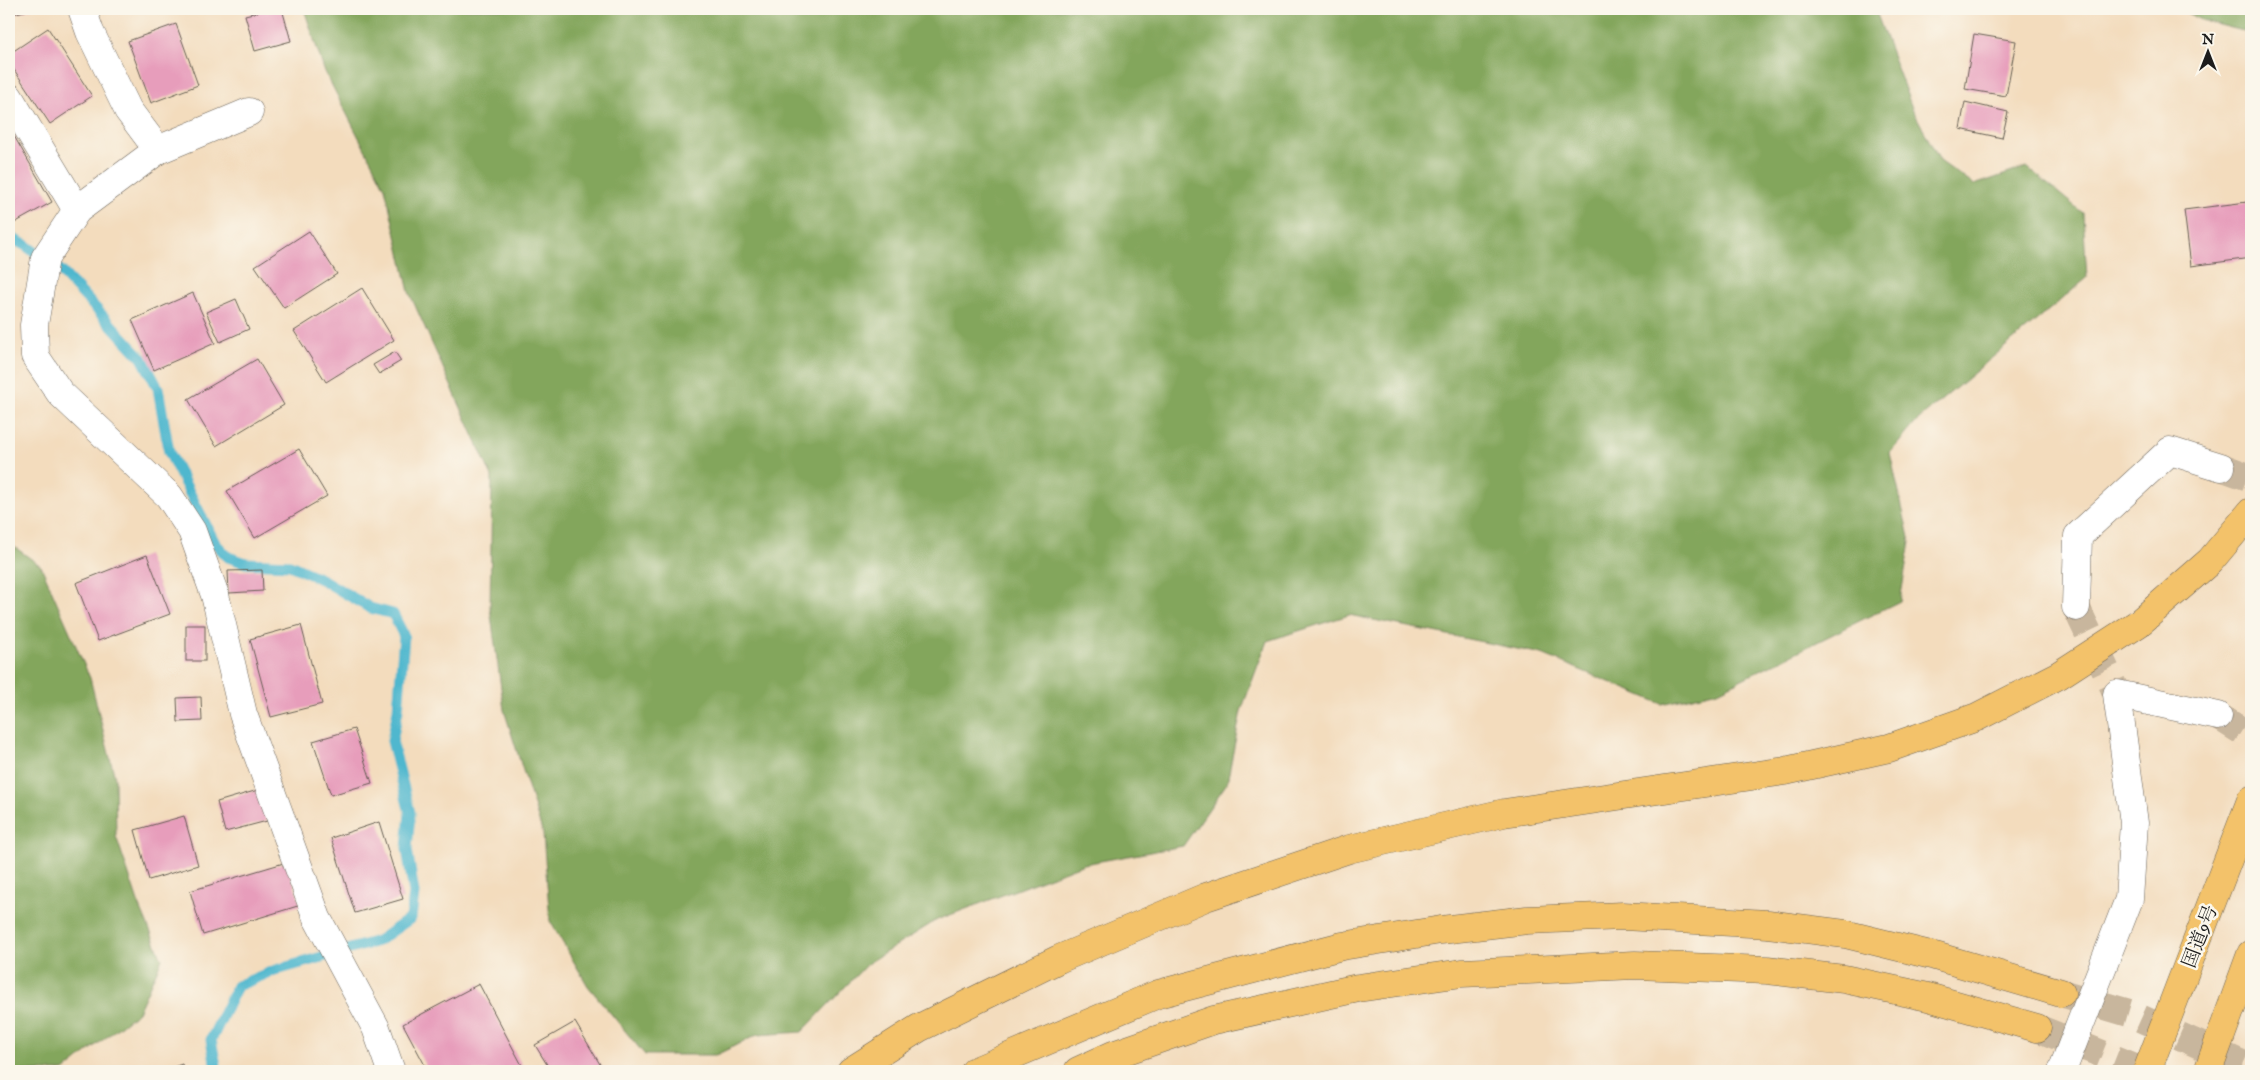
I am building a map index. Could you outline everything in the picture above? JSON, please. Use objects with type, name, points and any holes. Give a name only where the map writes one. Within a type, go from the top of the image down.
[{"type":"highway","points":[[851,1071],[919,1028],[1059,959],[1206,897],[1349,850],[1504,813],[1785,771],[1889,748],[1977,717],[2059,674],[2139,623],[2210,561],[2251,512]]},
{"type":"highway","name":"国道9号","points":[[2147,1071],[2251,800]]},
{"type":"highway","points":[[974,1071],[1100,1016],[1158,994],[1342,946],[1442,930],[1527,920],[1623,916],[1768,924],[1845,934],[1935,956],[2061,992]]},
{"type":"highway","points":[[2208,1071],[2251,954]]},
{"type":"highway","points":[[1078,1071],[1113,1055],[1214,1020],[1358,988],[1462,973],[1636,965],[1767,970],[1844,979],[1928,998],[2037,1028]]},
{"type":"street","points":[[82,9],[90,32],[128,110],[158,150]]},
{"type":"street","points":[[9,97],[77,210]]},
{"type":"street","points":[[249,112],[158,150],[77,210],[45,258],[34,325],[35,356],[60,393],[169,496],[192,531],[215,595],[243,714],[317,918],[376,1028],[390,1071]]},
{"type":"street","points":[[2076,607],[2078,536],[2170,451],[2221,467]]},
{"type":"street","points":[[2062,1071],[2128,899],[2134,823],[2117,694],[2218,716]]},
{"type":"green space","points":[[304,9],[1875,9],[1912,108],[1940,161],[1974,185],[2027,167],[2083,213],[2087,278],[1919,419],[1890,453],[1910,542],[1900,601],[1718,691],[1662,704],[1542,654],[1349,615],[1267,641],[1241,711],[1227,783],[1183,846],[1084,864],[937,920],[867,964],[802,1032],[757,1035],[716,1055],[645,1055],[588,986],[550,921],[543,834],[504,710],[490,608],[492,477],[409,292],[385,188],[324,70]]},
{"type":"green space","points":[[2178,9],[2251,9],[2251,33],[2204,21]]},
{"type":"green space","points":[[9,543],[41,566],[90,678],[115,778],[116,836],[138,902],[162,959],[138,1012],[64,1071],[9,1071]]},
{"type":"building","points":[[9,9],[32,9],[9,15]]},
{"type":"building","points":[[270,9],[282,9],[291,41],[255,51],[245,15]]},
{"type":"building","points":[[176,24],[198,85],[151,103],[128,41]]},
{"type":"building","points":[[48,28],[92,96],[50,124],[9,62],[9,54]]},
{"type":"building","points":[[1974,34],[2016,41],[2006,96],[1965,89]]},
{"type":"building","points":[[1965,102],[2008,112],[2002,138],[1960,129]]},
{"type":"building","points":[[14,136],[52,202],[9,226],[9,139]]},
{"type":"building","points":[[2247,202],[2251,236],[2251,258],[2191,266],[2184,210]]},
{"type":"building","points":[[309,231],[337,274],[284,308],[255,266]]},
{"type":"building","points":[[362,288],[394,340],[326,382],[294,331]]},
{"type":"building","points":[[193,293],[215,343],[154,370],[132,320]]},
{"type":"building","points":[[236,299],[249,329],[220,342],[206,312]]},
{"type":"building","points":[[395,352],[401,361],[379,374],[373,365]]},
{"type":"building","points":[[257,359],[284,405],[216,446],[188,399]]},
{"type":"building","points":[[299,449],[327,496],[255,538],[227,491]]},
{"type":"building","points":[[147,555],[170,614],[98,641],[76,583]]},
{"type":"building","points":[[262,570],[263,591],[229,593],[228,571]]},
{"type":"building","points":[[186,625],[205,625],[205,661],[186,661]]},
{"type":"building","points":[[301,625],[322,704],[271,717],[250,639]]},
{"type":"building","points":[[201,697],[202,721],[178,722],[177,698]]},
{"type":"building","points":[[354,729],[372,783],[331,795],[313,741]]},
{"type":"building","points":[[258,790],[267,821],[225,832],[217,802]]},
{"type":"building","points":[[184,816],[198,865],[149,880],[135,830]]},
{"type":"building","points":[[379,822],[403,899],[355,913],[331,838]]},
{"type":"building","points":[[287,862],[301,905],[203,935],[190,891]]},
{"type":"building","points":[[479,984],[525,1071],[428,1071],[403,1024]]},
{"type":"building","points":[[575,1022],[604,1071],[551,1071],[535,1045]]},
{"type":"building","points":[[182,1064],[184,1071],[162,1071]]},
{"type":"waterway","points":[[9,237],[25,245],[61,271],[142,358],[158,388],[169,452],[215,543],[228,557],[246,563],[290,565],[323,580],[370,608],[393,614],[404,636],[398,710],[392,741],[410,813],[407,849],[414,893],[411,918],[378,941],[273,971],[237,986],[211,1040],[217,1071]]},
{"type":"tunnel","points":[[2221,467],[2251,478]]},
{"type":"tunnel","points":[[2076,607],[2117,694]]},
{"type":"tunnel","points":[[2218,716],[2251,737]]},
{"type":"tunnel","points":[[2061,993],[2129,1013],[2251,1068]]},
{"type":"tunnel","points":[[2037,1028],[2145,1071]]}]
